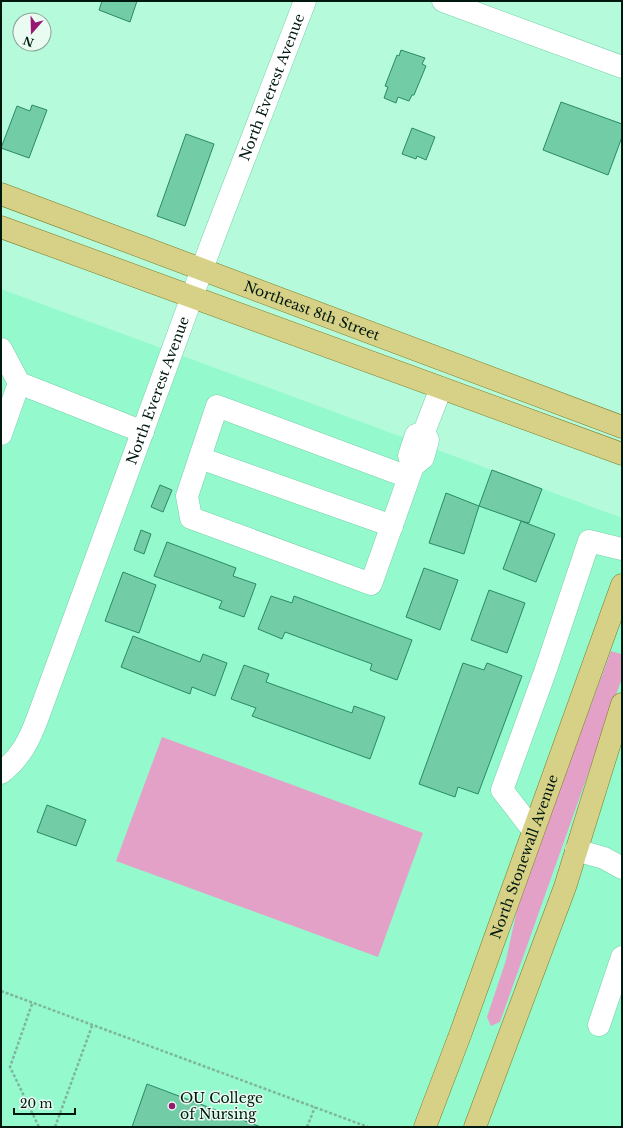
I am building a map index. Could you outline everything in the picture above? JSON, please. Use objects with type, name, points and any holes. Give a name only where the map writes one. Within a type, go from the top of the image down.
[{"type":"main road","name":"Northeast 8th Street","points":[[1,194],[622,427]]},
{"type":"main road","name":"Northeast 8th Street","points":[[1,227],[622,454]]},
{"type":"main road","name":"North Stonewall Avenue","points":[[425,1127],[622,585]]},
{"type":"main road","points":[[475,1127],[565,887],[620,717]]},
{"type":"street","name":"North Everest Avenue","points":[[1,773],[21,754],[30,739],[192,296],[305,1]]},
{"type":"street","points":[[443,1],[622,67]]},
{"type":"street","points":[[1,349],[19,383],[143,432]]},
{"type":"street","points":[[1,434],[19,383]]},
{"type":"street","points":[[410,472],[217,406],[187,496],[191,518],[372,584],[410,472],[410,456],[416,435],[424,432],[441,388]]},
{"type":"street","points":[[200,458],[392,526]]},
{"type":"street","points":[[533,830],[502,790],[545,672],[589,542],[622,549]]},
{"type":"street","points":[[576,850],[604,858],[622,868]]},
{"type":"street","points":[[599,1025],[622,957]]},
{"type":"path","points":[[1,992],[368,1127]]},
{"type":"path","points":[[32,1004],[10,1067],[39,1127]]},
{"type":"path","points":[[55,1127],[92,1026]]},
{"type":"path","points":[[307,1127],[315,1108]]},
{"type":"shaded area","points":[[1,289],[622,518],[622,1127],[1,1127]]},
{"type":"shaded area","points":[[611,651],[621,654],[622,678],[500,1022],[491,1026],[487,1017],[506,960],[520,896]]},
{"type":"shaded area","points":[[162,737],[423,833],[378,957],[116,861]]},
{"type":"building","points":[[102,1],[137,1],[130,22],[99,10]]},
{"type":"building","points":[[401,50],[425,58],[422,64],[426,66],[414,95],[412,95],[409,101],[398,97],[396,103],[384,98],[388,87],[385,86],[397,55],[399,56]]},
{"type":"building","points":[[561,102],[622,124],[622,137],[608,175],[543,150]]},
{"type":"building","points":[[32,105],[47,110],[29,158],[1,148],[17,106],[30,111]]},
{"type":"building","points":[[412,128],[435,137],[426,160],[417,156],[416,159],[402,154]]},
{"type":"building","points":[[186,134],[214,144],[185,226],[157,216]]},
{"type":"building","points":[[492,470],[542,489],[529,523],[479,506]]},
{"type":"building","points":[[160,485],[172,490],[163,512],[151,507]]},
{"type":"building","points":[[446,493],[479,506],[464,554],[429,543]]},
{"type":"building","points":[[521,521],[555,534],[536,582],[503,569]]},
{"type":"building","points":[[141,530],[151,534],[144,554],[134,550]]},
{"type":"building","points":[[167,542],[236,568],[233,576],[256,584],[244,617],[219,608],[222,601],[154,576]]},
{"type":"building","points":[[424,568],[458,580],[440,630],[406,617]]},
{"type":"building","points":[[123,572],[156,585],[139,633],[105,621]]},
{"type":"building","points":[[489,590],[525,603],[507,653],[471,640]]},
{"type":"building","points":[[271,596],[292,603],[294,596],[412,640],[397,680],[370,670],[372,664],[285,632],[282,639],[258,629]]},
{"type":"building","points":[[133,636],[200,662],[203,654],[227,663],[215,696],[192,687],[190,694],[121,667]]},
{"type":"building","points":[[463,663],[484,670],[487,663],[522,676],[478,794],[458,787],[455,797],[419,784]]},
{"type":"building","points":[[244,665],[269,674],[266,682],[352,713],[354,706],[385,717],[370,759],[252,716],[256,708],[231,699]]},
{"type":"building","points":[[47,805],[86,820],[76,846],[37,832]]},
{"type":"building","name":"OU College of Nursing","points":[[147,1084],[261,1127],[132,1127]]},
{"type":"place","name":"OU College of Nursing","points":[[172,1106]]}]
